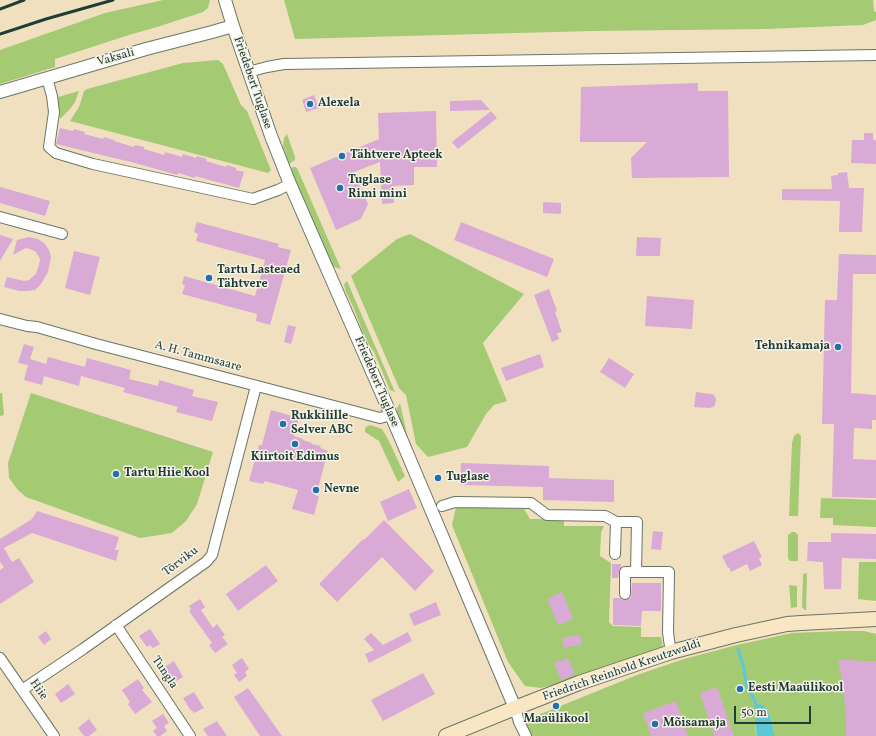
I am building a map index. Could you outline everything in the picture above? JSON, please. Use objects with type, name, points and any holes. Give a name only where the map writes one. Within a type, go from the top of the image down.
[{"type":"main road","name":"Friedrich Reinhold Kreutzwaldi","points":[[446,736],[579,683],[671,652],[736,634],[787,624],[876,619]]},
{"type":"street","name":"Friedebert Tuglase","points":[[225,0],[248,72],[290,184],[391,415],[526,736]]},
{"type":"street","name":"Vaksali","points":[[0,92],[146,49],[233,26]]},
{"type":"street","points":[[248,72],[267,66],[284,64],[876,55]]},
{"type":"street","points":[[47,78],[52,96],[54,112],[49,147],[56,153],[93,164],[253,198],[278,190],[290,184]]},
{"type":"street","points":[[0,217],[62,234]]},
{"type":"street","name":"A. H. Tammsaare","points":[[0,319],[37,327],[96,344],[380,418],[391,415]]},
{"type":"street","name":"Tõrviku","points":[[22,690],[116,626],[206,562],[212,555],[256,386]]},
{"type":"street","points":[[442,506],[455,502],[531,503],[547,515],[604,516],[616,522],[637,522],[636,572]]},
{"type":"street","points":[[615,554],[616,522]]},
{"type":"street","points":[[625,594],[625,572],[669,572],[668,632],[671,652]]},
{"type":"street","name":"Tungla","points":[[116,626],[190,736]]},
{"type":"street","name":"Hiie","points":[[0,658],[54,736]]},
{"type":"green space","points":[[163,0],[210,0],[208,8],[203,12],[55,59],[55,67],[0,84],[0,50],[105,13]]},
{"type":"green space","points":[[284,0],[873,0],[876,20],[863,25],[767,29],[592,31],[295,39]]},
{"type":"green space","points":[[218,60],[223,64],[241,105],[247,111],[271,170],[268,173],[70,121],[79,107],[84,91],[87,89],[183,63]]},
{"type":"green space","points":[[79,91],[75,102],[60,119],[58,97]]},
{"type":"green space","points":[[287,134],[295,157],[295,160],[289,164],[283,146],[284,138]]},
{"type":"green space","points":[[293,167],[297,168],[341,269],[334,267],[331,263],[293,176],[291,169]]},
{"type":"green space","points":[[410,234],[524,294],[483,343],[507,401],[494,405],[486,414],[467,447],[428,457],[416,444],[406,395],[399,388],[351,276],[397,239]]},
{"type":"green space","points":[[347,281],[395,392],[390,390],[374,352],[362,330],[346,292],[344,285]]},
{"type":"green space","points":[[0,393],[2,393],[4,415],[0,416]]},
{"type":"green space","points":[[31,393],[213,452],[197,504],[186,521],[172,533],[140,538],[26,497],[18,490],[9,478],[8,463]]},
{"type":"green space","points":[[400,403],[408,439],[397,417],[397,408]]},
{"type":"green space","points":[[370,425],[382,429],[389,441],[405,476],[398,482],[379,441],[365,432],[366,427]]},
{"type":"green space","points":[[798,433],[801,436],[798,516],[789,516],[792,443],[794,436]]},
{"type":"green space","points":[[821,498],[876,500],[876,527],[833,525],[833,518],[820,518]]},
{"type":"green space","points":[[456,507],[524,509],[530,519],[564,519],[564,526],[604,526],[601,533],[600,556],[611,563],[609,622],[613,626],[641,627],[641,637],[661,637],[664,653],[541,688],[525,686],[508,662],[452,525]]},
{"type":"green space","points":[[795,532],[798,535],[798,561],[790,561],[788,558],[788,535]]},
{"type":"green space","points":[[859,562],[876,562],[876,601],[858,599]]},
{"type":"green space","points":[[807,573],[805,610],[802,607],[803,574]]},
{"type":"green space","points":[[789,585],[797,586],[797,607],[791,608]]},
{"type":"green space","name":"Eesti Maaülikool","points":[[864,631],[876,634],[876,736],[774,736],[771,719],[766,708],[756,707],[755,727],[757,736],[526,736],[519,722],[637,675],[684,659],[737,645],[792,633]]},
{"type":"water","points":[[758,704],[766,708],[771,719],[774,736],[757,736],[755,722],[756,707]]},
{"type":"building","points":[[698,83],[698,91],[728,91],[729,177],[632,178],[631,158],[647,142],[580,142],[581,87]]},
{"type":"building","name":"Alexela","points":[[314,95],[319,108],[306,112],[302,100]]},
{"type":"building","points":[[481,100],[490,110],[450,111],[450,101]]},
{"type":"building","points":[[436,111],[437,167],[414,167],[414,185],[393,186],[394,203],[382,204],[380,162],[354,172],[368,204],[361,219],[336,230],[310,168],[379,139],[378,113]]},
{"type":"building","points":[[491,111],[497,118],[458,149],[452,142]]},
{"type":"building","points":[[60,128],[73,131],[74,129],[85,132],[84,134],[103,139],[104,137],[134,147],[135,145],[144,147],[144,149],[164,155],[165,152],[182,157],[183,154],[196,158],[197,156],[207,159],[206,161],[226,167],[227,165],[244,172],[239,188],[195,176],[195,178],[178,173],[177,175],[135,163],[56,144]]},
{"type":"building","points":[[864,133],[873,133],[873,140],[876,140],[876,164],[851,163],[852,140],[864,140]]},
{"type":"building","points":[[847,172],[849,188],[864,188],[862,232],[839,232],[840,201],[782,200],[782,189],[832,189],[831,176],[838,175],[838,173]]},
{"type":"building","points":[[0,187],[50,201],[45,216],[0,203]]},
{"type":"building","points":[[543,202],[561,203],[561,214],[543,213]]},
{"type":"building","name":"Tartu Lasteaed Tähtvere","points":[[197,222],[279,244],[278,247],[291,250],[270,325],[256,321],[257,314],[182,294],[185,285],[182,284],[184,276],[255,296],[265,260],[196,241],[198,234],[194,232]]},
{"type":"building","points":[[461,222],[554,259],[547,277],[454,240]]},
{"type":"building","points":[[0,235],[13,239],[0,261]]},
{"type":"building","points":[[29,237],[38,239],[45,244],[49,250],[51,257],[48,272],[41,284],[35,290],[19,291],[4,287],[7,277],[24,281],[29,280],[36,274],[40,259],[36,252],[26,248],[13,255],[17,240]]},
{"type":"building","points":[[637,237],[661,238],[660,256],[636,256]]},
{"type":"building","points":[[74,251],[100,257],[90,295],[65,288]]},
{"type":"building","name":"Tehnikamaja","points":[[839,254],[876,255],[876,274],[853,274],[851,393],[876,395],[876,420],[872,420],[872,429],[854,428],[853,459],[876,460],[876,498],[832,497],[834,424],[822,424],[825,300],[837,300]]},
{"type":"building","points":[[549,289],[557,311],[555,312],[562,332],[557,333],[559,339],[552,342],[534,295]]},
{"type":"building","points":[[647,296],[694,300],[692,329],[645,326]]},
{"type":"building","points":[[288,325],[296,327],[291,344],[284,342]]},
{"type":"building","points":[[24,344],[34,347],[30,359],[46,364],[48,357],[85,367],[87,358],[131,370],[129,379],[158,386],[159,380],[194,390],[192,396],[218,402],[212,421],[176,412],[178,407],[123,392],[125,388],[81,376],[79,386],[44,376],[42,385],[24,380],[28,365],[18,363]]},
{"type":"building","points":[[540,354],[544,367],[506,381],[501,368]]},
{"type":"building","points":[[609,358],[634,374],[625,388],[600,372]]},
{"type":"building","points":[[696,392],[714,395],[716,399],[715,405],[709,408],[694,407]]},
{"type":"building","points":[[271,410],[299,418],[294,436],[312,443],[311,444],[321,446],[320,448],[328,451],[316,496],[319,496],[314,515],[292,509],[298,490],[265,481],[263,484],[249,481],[259,445],[262,445]]},
{"type":"building","points":[[461,463],[549,466],[549,478],[614,480],[614,502],[543,500],[543,487],[460,485]]},
{"type":"building","points":[[409,489],[417,508],[388,521],[380,502]]},
{"type":"building","points":[[37,511],[119,537],[115,550],[119,550],[116,561],[32,533],[4,548],[12,562],[19,558],[34,582],[0,604],[0,570],[4,567],[0,562],[0,539],[32,519]]},
{"type":"building","points":[[384,520],[434,571],[415,591],[382,557],[337,602],[319,584]]},
{"type":"building","points":[[653,531],[663,532],[661,550],[651,549]]},
{"type":"building","points":[[831,533],[876,534],[876,559],[842,558],[841,589],[824,589],[823,562],[807,561],[808,542],[831,542]]},
{"type":"building","points":[[754,541],[762,557],[759,558],[762,565],[750,571],[747,564],[731,572],[722,556]]},
{"type":"building","points":[[612,564],[621,564],[618,578],[612,578]]},
{"type":"building","points":[[266,565],[278,581],[238,611],[226,594]]},
{"type":"building","points":[[632,583],[661,583],[661,611],[642,611],[641,626],[613,625],[613,598],[625,600],[631,598]]},
{"type":"building","points":[[562,592],[573,619],[558,625],[547,599]]},
{"type":"building","points":[[200,599],[205,607],[201,610],[213,628],[217,624],[225,635],[222,637],[228,644],[215,653],[209,645],[212,643],[189,611],[191,610],[189,606]]},
{"type":"building","points":[[436,602],[441,615],[414,626],[409,614]]},
{"type":"building","points":[[150,629],[160,644],[153,648],[150,645],[147,647],[139,636]]},
{"type":"building","points":[[46,631],[51,639],[44,645],[38,637]]},
{"type":"building","points":[[408,632],[412,641],[369,663],[365,654],[374,650],[364,639],[371,633],[383,645]]},
{"type":"building","points":[[580,635],[582,644],[564,648],[562,638]]},
{"type":"building","points":[[242,658],[249,669],[245,672],[247,676],[239,682],[234,675],[237,673],[232,665]]},
{"type":"building","points":[[568,658],[575,674],[561,680],[554,663]]},
{"type":"building","points":[[838,659],[876,661],[876,736],[846,736],[844,694]]},
{"type":"building","points":[[174,661],[183,677],[176,681],[174,678],[170,680],[163,668]]},
{"type":"building","points":[[423,673],[435,694],[383,721],[371,700]]},
{"type":"building","points":[[138,679],[144,688],[142,690],[152,702],[135,714],[128,704],[130,702],[122,690]]},
{"type":"building","points":[[68,684],[75,694],[61,703],[55,694]]},
{"type":"building","points":[[717,687],[734,736],[714,736],[700,693]]},
{"type":"building","points":[[248,688],[282,736],[260,736],[234,697]]},
{"type":"building","points":[[194,692],[204,708],[194,713],[192,710],[191,711],[183,698]]},
{"type":"building","points":[[676,701],[688,736],[651,736],[643,713]]},
{"type":"building","points":[[163,714],[169,723],[164,726],[167,731],[160,736],[157,736],[153,731],[157,728],[152,721]]},
{"type":"building","points":[[89,719],[97,730],[89,736],[84,736],[78,728]]},
{"type":"building","points":[[217,721],[227,736],[208,736],[203,729]]},
{"type":"waterway","points":[[738,649],[747,687],[755,701],[756,707]]},
{"type":"railway","points":[[0,9],[24,0]]},
{"type":"railway","points":[[0,34],[113,0]]},
{"type":"place","name":"Alexela","points":[[310,104]]},
{"type":"place","name":"Tähtvere Apteek","points":[[342,156]]},
{"type":"place","name":"Tuglase Rimi mini","points":[[340,188]]},
{"type":"place","name":"Tartu Lasteaed Tähtvere","points":[[209,278]]},
{"type":"place","name":"Tehnikamaja","points":[[838,347]]},
{"type":"place","name":"Rukkilille Selver ABC","points":[[283,424]]},
{"type":"place","name":"Kiirtoit Edimus","points":[[295,444]]},
{"type":"place","name":"Tartu Hiie Kool","points":[[116,474]]},
{"type":"place","name":"Tuglase","points":[[438,478]]},
{"type":"place","name":"Nevne","points":[[316,490]]},
{"type":"place","name":"Eesti Maaülikool","points":[[740,689]]},
{"type":"place","name":"Maaülikool","points":[[556,706]]},
{"type":"place","name":"Mõisamaja","points":[[655,724]]}]
